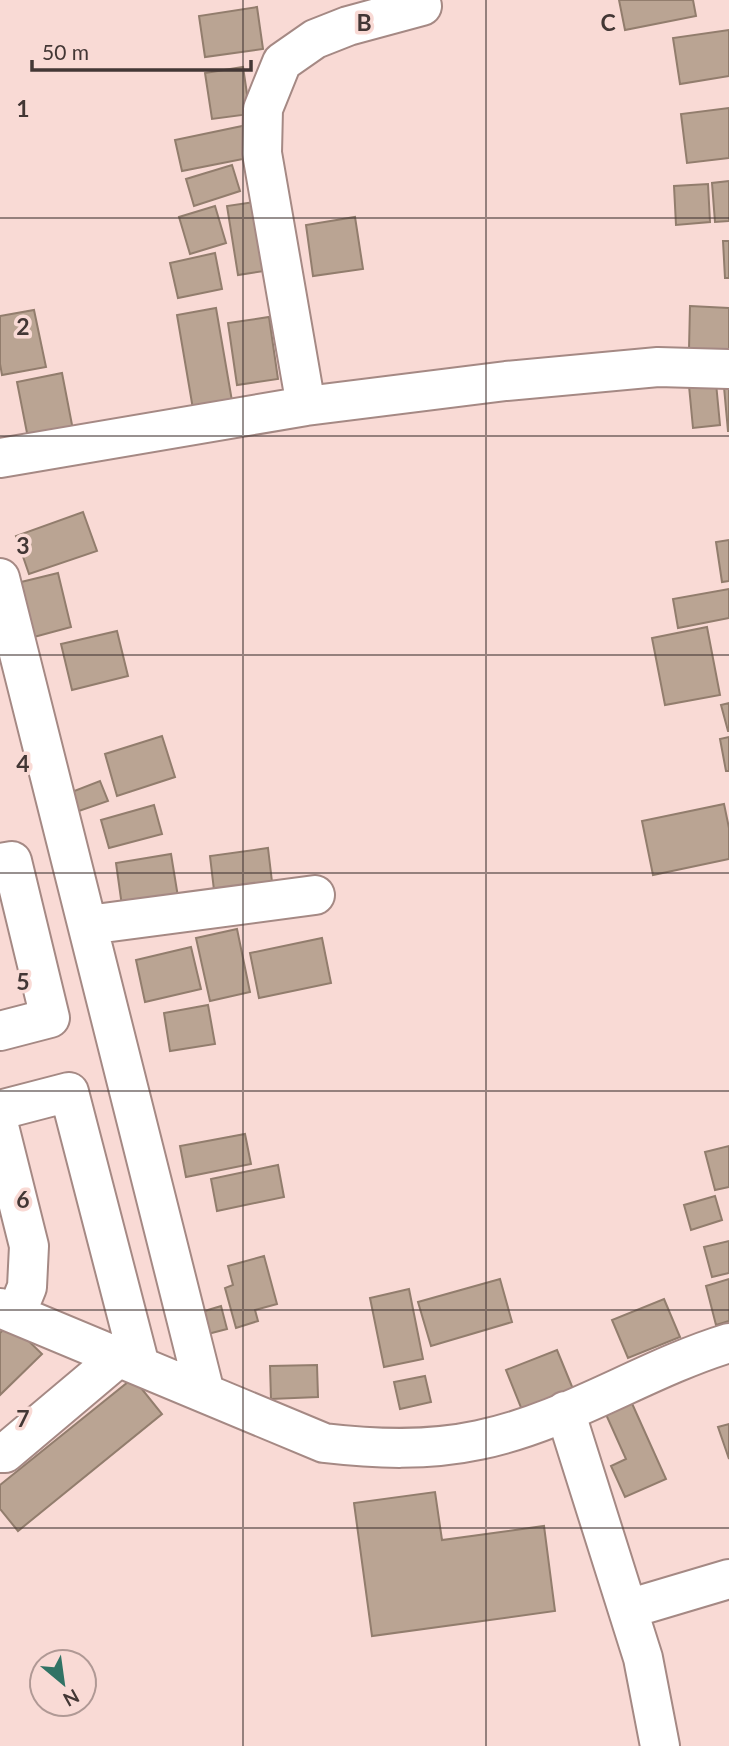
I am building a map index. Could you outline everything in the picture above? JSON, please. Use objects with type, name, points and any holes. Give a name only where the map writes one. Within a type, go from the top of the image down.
[{"type":"street","points":[[306,406],[262,153],[264,109],[282,62],[315,39],[348,26],[422,6]]},
{"type":"street","points":[[0,458],[306,406],[623,369],[729,369]]},
{"type":"street","points":[[0,578],[205,1393]]},
{"type":"street","points":[[0,863],[12,861],[50,1018],[0,1031]]},
{"type":"street","points":[[88,925],[315,895]]},
{"type":"street","points":[[129,1361],[69,1092],[1,1130],[29,1246],[27,1287],[8,1311],[324,1443],[427,1448],[480,1440],[565,1411],[729,1343]]},
{"type":"street","points":[[0,1454],[5,1453],[129,1361]]},
{"type":"street","points":[[565,1411],[643,1658],[660,1746]]},
{"type":"street","points":[[628,1609],[729,1579]]},
{"type":"building","points":[[619,0],[693,0],[696,16],[625,30]]},
{"type":"building","points":[[257,7],[263,49],[205,57],[199,16]]},
{"type":"building","points":[[729,30],[729,76],[680,84],[673,38]]},
{"type":"building","points":[[243,67],[250,114],[212,119],[205,73]]},
{"type":"building","points":[[729,108],[729,158],[687,163],[681,114]]},
{"type":"building","points":[[247,125],[253,157],[182,171],[175,140]]},
{"type":"building","points":[[232,165],[240,191],[194,206],[186,179]]},
{"type":"building","points":[[729,181],[729,221],[715,222],[712,183]]},
{"type":"building","points":[[708,184],[710,222],[676,225],[674,186]]},
{"type":"building","points":[[261,201],[271,270],[238,275],[227,206]]},
{"type":"building","points":[[215,206],[226,243],[190,254],[179,217]]},
{"type":"building","points":[[355,217],[363,269],[313,276],[306,225]]},
{"type":"building","points":[[723,241],[729,241],[729,278],[725,278]]},
{"type":"building","points":[[215,253],[222,289],[178,298],[170,263]]},
{"type":"building","points":[[690,306],[729,308],[729,350],[689,349]]},
{"type":"building","points":[[216,308],[232,401],[193,409],[177,315]]},
{"type":"building","points":[[34,310],[46,367],[2,375],[0,316]]},
{"type":"building","points":[[269,317],[278,379],[237,385],[228,323]]},
{"type":"building","points":[[62,373],[73,430],[28,438],[17,382]]},
{"type":"building","points":[[716,383],[720,425],[693,428],[689,386]]},
{"type":"building","points":[[724,387],[729,387],[729,431],[728,431]]},
{"type":"building","points":[[83,512],[97,551],[29,574],[16,536]]},
{"type":"building","points":[[729,540],[729,581],[722,582],[716,542]]},
{"type":"building","points":[[58,573],[71,627],[34,637],[21,582]]},
{"type":"building","points":[[729,589],[729,618],[678,628],[673,599]]},
{"type":"building","points":[[707,627],[720,695],[665,705],[652,638]]},
{"type":"building","points":[[117,631],[128,676],[72,690],[61,644]]},
{"type":"building","points":[[729,703],[729,731],[728,731],[721,705]]},
{"type":"building","points":[[162,736],[175,777],[117,796],[105,754]]},
{"type":"building","points":[[729,737],[729,771],[726,771],[720,739]]},
{"type":"building","points":[[100,781],[108,801],[76,812],[69,793]]},
{"type":"building","points":[[724,804],[729,828],[729,859],[653,875],[642,821]]},
{"type":"building","points":[[154,805],[162,834],[109,848],[101,820]]},
{"type":"building","points":[[268,848],[272,882],[214,890],[210,856]]},
{"type":"building","points":[[171,854],[178,897],[122,906],[116,863]]},
{"type":"building","points":[[237,929],[250,992],[210,1001],[196,938]]},
{"type":"building","points":[[322,938],[331,983],[259,998],[250,953]]},
{"type":"building","points":[[191,947],[201,989],[145,1002],[136,960]]},
{"type":"building","points":[[208,1005],[215,1044],[170,1051],[164,1013]]},
{"type":"building","points":[[245,1134],[251,1164],[186,1177],[180,1146]]},
{"type":"building","points":[[729,1146],[729,1187],[715,1190],[705,1152]]},
{"type":"building","points":[[278,1165],[284,1197],[217,1211],[211,1179]]},
{"type":"building","points":[[715,1196],[722,1220],[691,1230],[684,1205]]},
{"type":"building","points":[[729,1241],[729,1273],[712,1277],[704,1247]]},
{"type":"building","points":[[264,1256],[277,1304],[255,1310],[258,1321],[236,1328],[225,1288],[233,1285],[228,1266]]},
{"type":"building","points":[[500,1279],[512,1322],[431,1346],[418,1302]]},
{"type":"building","points":[[729,1279],[729,1321],[716,1325],[706,1286]]},
{"type":"building","points":[[409,1289],[423,1359],[384,1367],[370,1298]]},
{"type":"building","points":[[664,1299],[680,1337],[628,1358],[612,1320]]},
{"type":"building","points":[[221,1306],[227,1329],[204,1335],[198,1313]]},
{"type":"building","points":[[10,1323],[42,1354],[0,1395],[0,1333]]},
{"type":"building","points":[[557,1350],[573,1389],[522,1410],[506,1370]]},
{"type":"building","points":[[317,1365],[318,1397],[271,1399],[270,1366]]},
{"type":"building","points":[[425,1376],[431,1402],[400,1409],[394,1382]]},
{"type":"building","points":[[133,1378],[162,1414],[18,1531],[0,1509],[0,1485]]},
{"type":"building","points":[[630,1399],[666,1479],[625,1497],[611,1466],[626,1459],[604,1410]]},
{"type":"building","points":[[729,1424],[729,1459],[718,1427]]},
{"type":"building","points":[[435,1492],[442,1540],[544,1526],[555,1611],[372,1636],[354,1503]]}]
